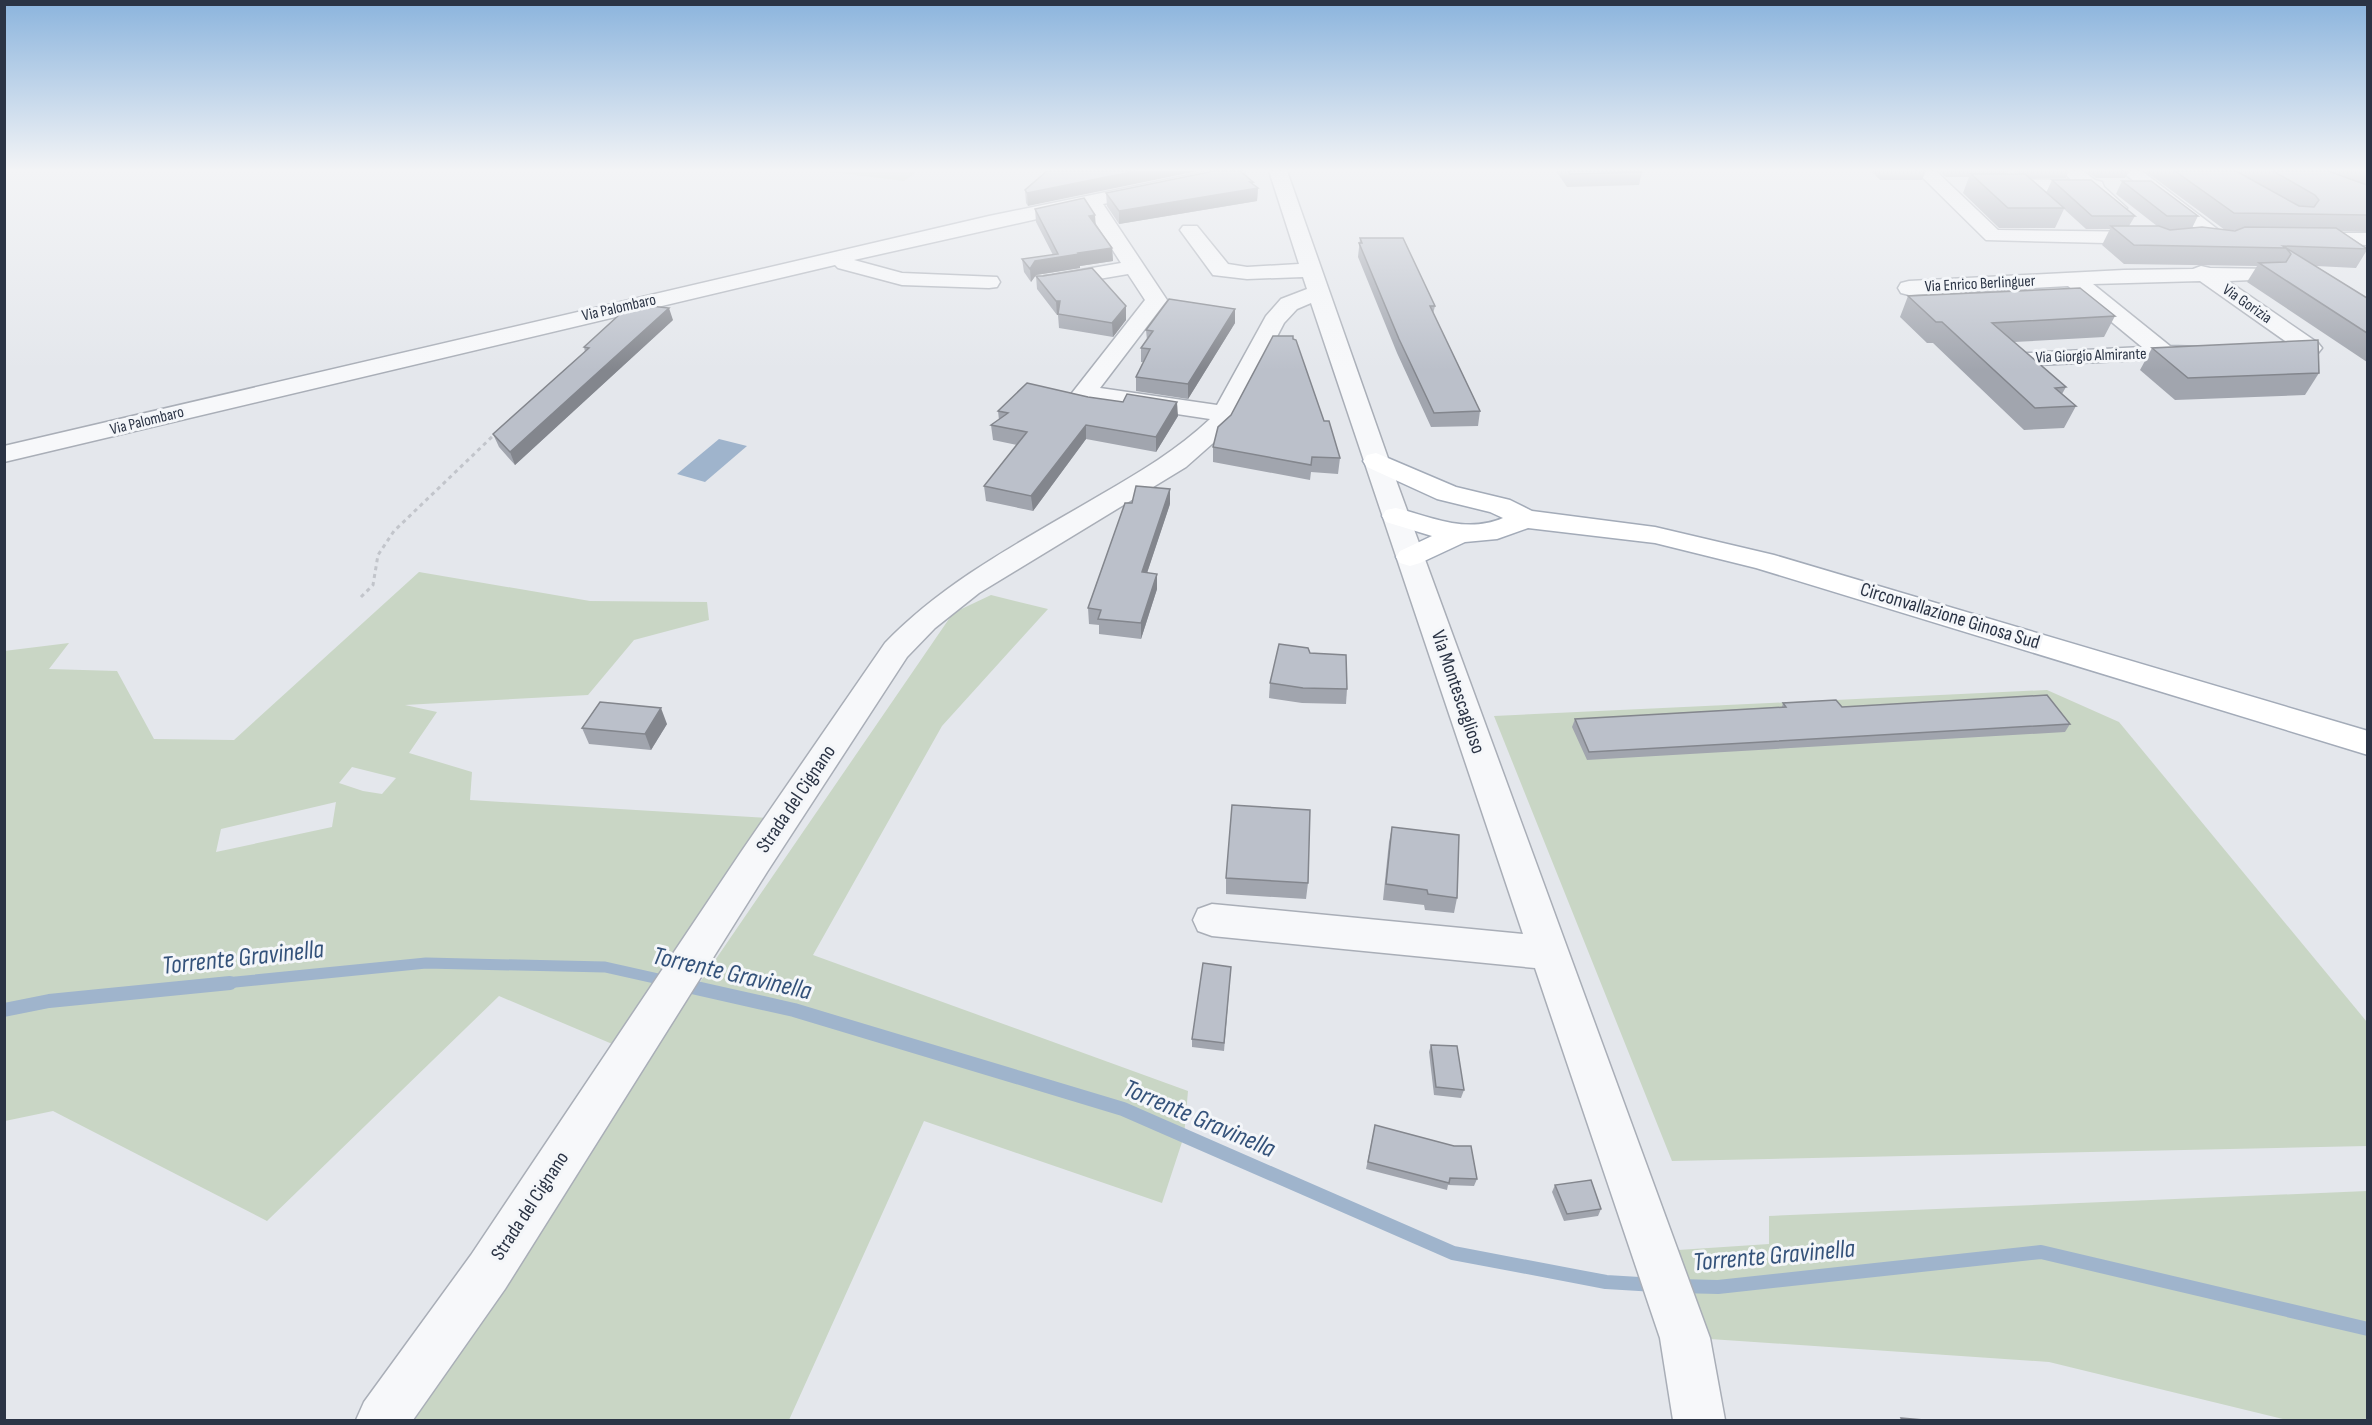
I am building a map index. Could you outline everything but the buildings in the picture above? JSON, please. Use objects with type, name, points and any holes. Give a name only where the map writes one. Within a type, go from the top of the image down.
[{"type":"main road","name":"Circonvallazione Ginosa Sud","points":[[1376,461],[1447,493],[1500,506],[1525,519],[1655,535],[1764,561],[2367,743]]},
{"type":"main road","points":[[1396,516],[1427,496],[1447,493]]},
{"type":"main road","points":[[1396,516],[1428,527],[1461,533],[1497,531],[1525,519]]},
{"type":"main road","points":[[1410,557],[1461,533]]},
{"type":"street","name":"Via Palombaro","points":[[4,454],[927,238]]},
{"type":"street","points":[[1115,238],[1156,300],[1084,393],[1225,414]]},
{"type":"street","points":[[1196,238],[1221,270],[1315,281]]},
{"type":"street","name":"Via Montescaglioso","points":[[1300,238],[1376,461],[1685,1338],[1699,1420]]},
{"type":"street","points":[[2082,238],[2124,276]]},
{"type":"street","points":[[2088,238],[2170,243],[2220,238],[2253,239]]},
{"type":"street","name":"Via Gorizia","points":[[2162,238],[2203,273],[2310,348],[2277,349]]},
{"type":"street","name":"Via Enrico Berlinguer","points":[[1909,288],[2124,276],[2203,273],[2266,274],[2220,238]]},
{"type":"street","points":[[2287,239],[2332,239],[2363,248]]},
{"type":"street","points":[[840,257],[845,264],[902,279],[989,282]]},
{"type":"street","points":[[1044,282],[1134,267]]},
{"type":"street","points":[[2073,279],[2164,353]]},
{"type":"street","name":"Strada del Cignano","points":[[382,1420],[488,1272],[754,862],[896,650],[924,621],[969,586],[1177,461],[1220,424],[1274,321],[1315,281]]},
{"type":"street","name":"Via Giorgio Almirante","points":[[2017,359],[2220,351]]},
{"type":"street","points":[[1212,920],[1550,953]]},
{"type":"path","points":[[362,597],[373,585],[378,555],[394,531],[504,426]]},
{"type":"green space","points":[[419,572],[590,601],[707,602],[709,620],[634,640],[588,695],[405,705],[437,712],[409,753],[472,772],[470,800],[769,818],[617,1046],[499,996],[267,1221],[53,1111],[5,1121],[4,651],[69,643],[49,669],[117,671],[154,739],[234,740]],"holes":[[[352,767],[396,778],[382,794],[363,791],[339,783]],[[336,802],[332,827],[216,852],[221,829]]]},
{"type":"green space","points":[[991,595],[1048,609],[942,726],[813,955],[1188,1091],[1184,1136],[1162,1203],[924,1121],[789,1420],[400,1420],[953,613]]},
{"type":"green space","points":[[2047,690],[2119,722],[2367,1022],[2367,1146],[1672,1161],[1494,716]]},
{"type":"green space","points":[[2367,1191],[2367,1420],[2287,1420],[2049,1362],[1710,1339],[1678,1250],[1769,1244],[1769,1216]]},
{"type":"water","points":[[719,439],[747,446],[705,482],[677,474]]},
{"type":"waterway","name":"Torrente Gravinella","points":[[215,984],[426,963],[605,967],[681,984]]},
{"type":"waterway","name":"Torrente Gravinella","points":[[4,1010],[49,1001],[230,983]]},
{"type":"waterway","name":"Torrente Gravinella","points":[[674,983],[794,1010],[1123,1109],[1453,1253],[1606,1282],[1656,1285]]},
{"type":"waterway","name":"Torrente Gravinella","points":[[1678,1286],[1718,1287],[2041,1252],[2368,1329]]}]
